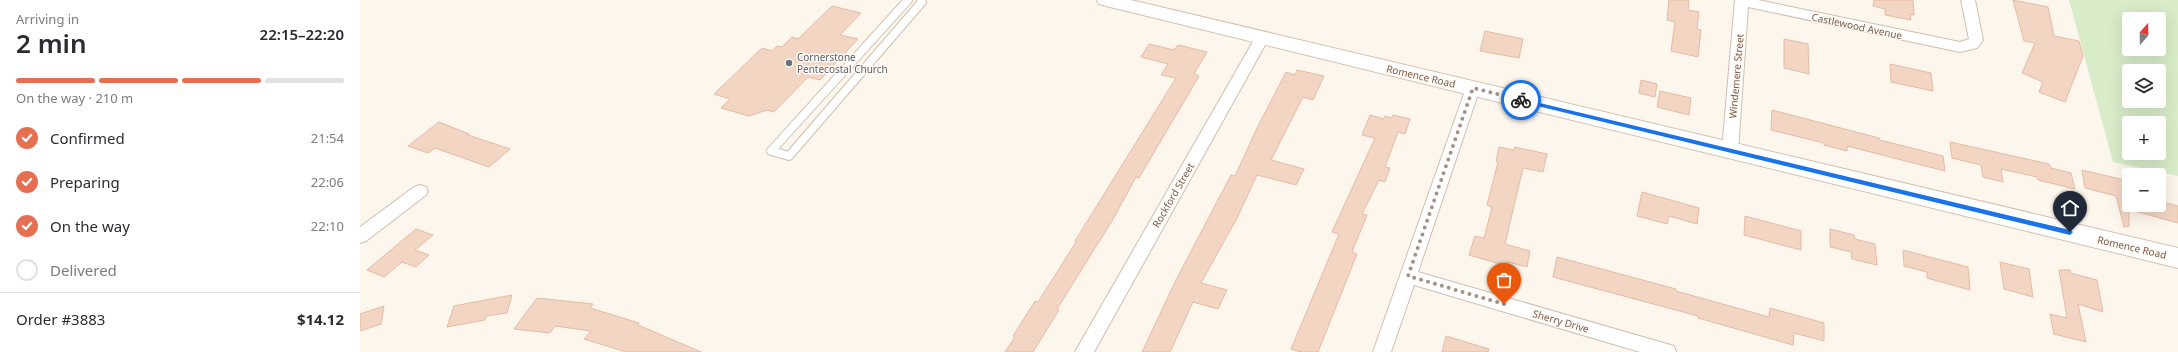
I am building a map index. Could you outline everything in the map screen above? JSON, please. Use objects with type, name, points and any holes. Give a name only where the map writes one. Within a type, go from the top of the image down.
[{"type":"street","name":"Romence Road","points":[[1106,0],[2178,258]]},
{"type":"street","name":"Castlewood Avenue","points":[[1742,0],[1960,47],[1972,45],[1976,40],[1968,0]]},
{"type":"street","name":"Windemere Street","points":[[1730,151],[1742,0]]},
{"type":"street","name":"Rockford Street","points":[[1084,352],[1262,38]]},
{"type":"street","points":[[1382,352],[1473,88]]},
{"type":"street","points":[[360,236],[420,190]]},
{"type":"street","name":"Sherry Drive","points":[[1408,276],[1667,352]]},
{"type":"lane","points":[[908,0],[771,150],[789,156],[922,1]]},
{"type":"green space","points":[[2069,0],[2178,0],[2178,176],[2166,173],[2166,168],[2141,168],[2113,162]]},
{"type":"building","points":[[1669,0],[1689,0],[1688,10],[1699,12],[1697,29],[1701,30],[1698,57],[1671,51],[1675,22],[1667,20]]},
{"type":"building","points":[[1874,0],[1913,0],[1914,15],[1910,14],[1911,20],[1885,15],[1885,9],[1873,6]]},
{"type":"building","points":[[2013,0],[2048,7],[2054,36],[2079,41],[2083,56],[2065,102],[2039,92],[2043,82],[2022,73],[2035,43],[2024,41]]},
{"type":"building","name":"Cornerstone Pentecostal Church","points":[[832,6],[861,13],[840,35],[858,39],[820,80],[808,77],[774,112],[767,110],[749,116],[721,108],[730,99],[714,94],[762,48],[772,51],[777,46],[782,47],[792,37],[798,39]]},
{"type":"building","points":[[1485,31],[1523,39],[1519,58],[1480,51]]},
{"type":"building","points":[[1784,39],[1808,44],[1809,74],[1784,68]]},
{"type":"building","points":[[1149,44],[1174,50],[1178,45],[1207,52],[1194,74],[1199,76],[1139,178],[1136,177],[1112,221],[1057,309],[1059,310],[1033,352],[1005,352],[1015,337],[1013,336],[1035,301],[1038,302],[1076,242],[1075,241],[1176,78],[1161,75],[1168,64],[1141,57]]},
{"type":"building","points":[[1890,64],[1931,73],[1933,91],[1891,82]]},
{"type":"building","points":[[1297,70],[1324,76],[1313,100],[1303,97],[1271,160],[1304,169],[1296,185],[1257,175],[1237,218],[1201,283],[1227,290],[1218,309],[1193,302],[1170,352],[1142,352],[1176,280],[1231,175],[1235,176],[1257,128],[1286,72],[1295,75]]},
{"type":"building","points":[[1641,80],[1657,84],[1655,97],[1639,93]]},
{"type":"building","points":[[1660,91],[1691,98],[1689,115],[1657,107]]},
{"type":"building","points":[[1772,110],[1943,156],[1945,171],[1847,146],[1847,151],[1824,145],[1824,143],[1771,130]]},
{"type":"building","points":[[1370,115],[1384,119],[1385,116],[1392,118],[1393,115],[1410,119],[1405,134],[1398,132],[1385,167],[1390,168],[1385,182],[1379,180],[1362,214],[1367,215],[1352,252],[1357,254],[1318,352],[1301,352],[1291,349],[1339,234],[1332,232],[1375,138],[1362,135]]},
{"type":"building","points":[[439,122],[469,134],[468,135],[510,149],[489,167],[435,148],[428,153],[408,146]]},
{"type":"building","points":[[1950,142],[2049,164],[2051,168],[2071,173],[2075,189],[2038,180],[2037,177],[2001,169],[2003,182],[1983,177],[1981,165],[1952,158]]},
{"type":"building","points":[[1499,147],[1514,150],[1515,147],[1547,154],[1543,172],[1523,168],[1505,244],[1530,251],[1527,267],[1508,262],[1507,266],[1469,255],[1475,236],[1484,238],[1492,207],[1487,205],[1498,162],[1496,161]]},
{"type":"building","points":[[2082,170],[2122,179],[2122,212],[2129,212],[2129,226],[2124,227],[2116,196],[2085,188]]},
{"type":"building","points":[[1642,192],[1699,208],[1697,224],[1669,216],[1667,224],[1637,216]]},
{"type":"building","points":[[2166,203],[2178,206],[2178,223],[2138,212],[2166,212]]},
{"type":"building","points":[[1745,216],[1801,231],[1801,250],[1744,235]]},
{"type":"building","points":[[416,229],[433,235],[415,250],[429,255],[416,267],[402,262],[384,277],[367,270]]},
{"type":"building","points":[[1830,229],[1854,235],[1855,239],[1875,244],[1877,265],[1852,259],[1851,252],[1830,247]]},
{"type":"building","points":[[1903,250],[1968,267],[1970,290],[1927,278],[1927,272],[1904,266]]},
{"type":"building","points":[[1557,257],[1676,289],[1676,291],[1769,317],[1770,308],[1824,323],[1824,341],[1794,333],[1793,345],[1698,318],[1698,316],[1553,277]]},
{"type":"building","points":[[2000,262],[2029,269],[2033,297],[2004,289]]},
{"type":"building","points":[[2059,270],[2070,270],[2070,273],[2097,280],[2103,312],[2078,304],[2086,342],[2054,334],[2050,314],[2067,318]]},
{"type":"building","points":[[512,295],[507,313],[486,316],[485,320],[447,327],[454,306]]},
{"type":"building","points":[[537,298],[593,304],[590,308],[639,323],[638,325],[701,352],[626,352],[584,339],[591,331],[555,326],[550,333],[514,329]]},
{"type":"building","points":[[384,306],[381,324],[360,331],[360,314]]},
{"type":"building","points":[[1446,336],[1489,349],[1488,352],[1442,352]]},
{"type":"way so far","points":[[1504,304],[1408,276],[1473,88],[1521,100]]},
{"type":"place","name":"Cornerstone Pentecostal Church","points":[[789,63]]},
{"type":"route","points":[[1521,100],[2070,232]]}]
